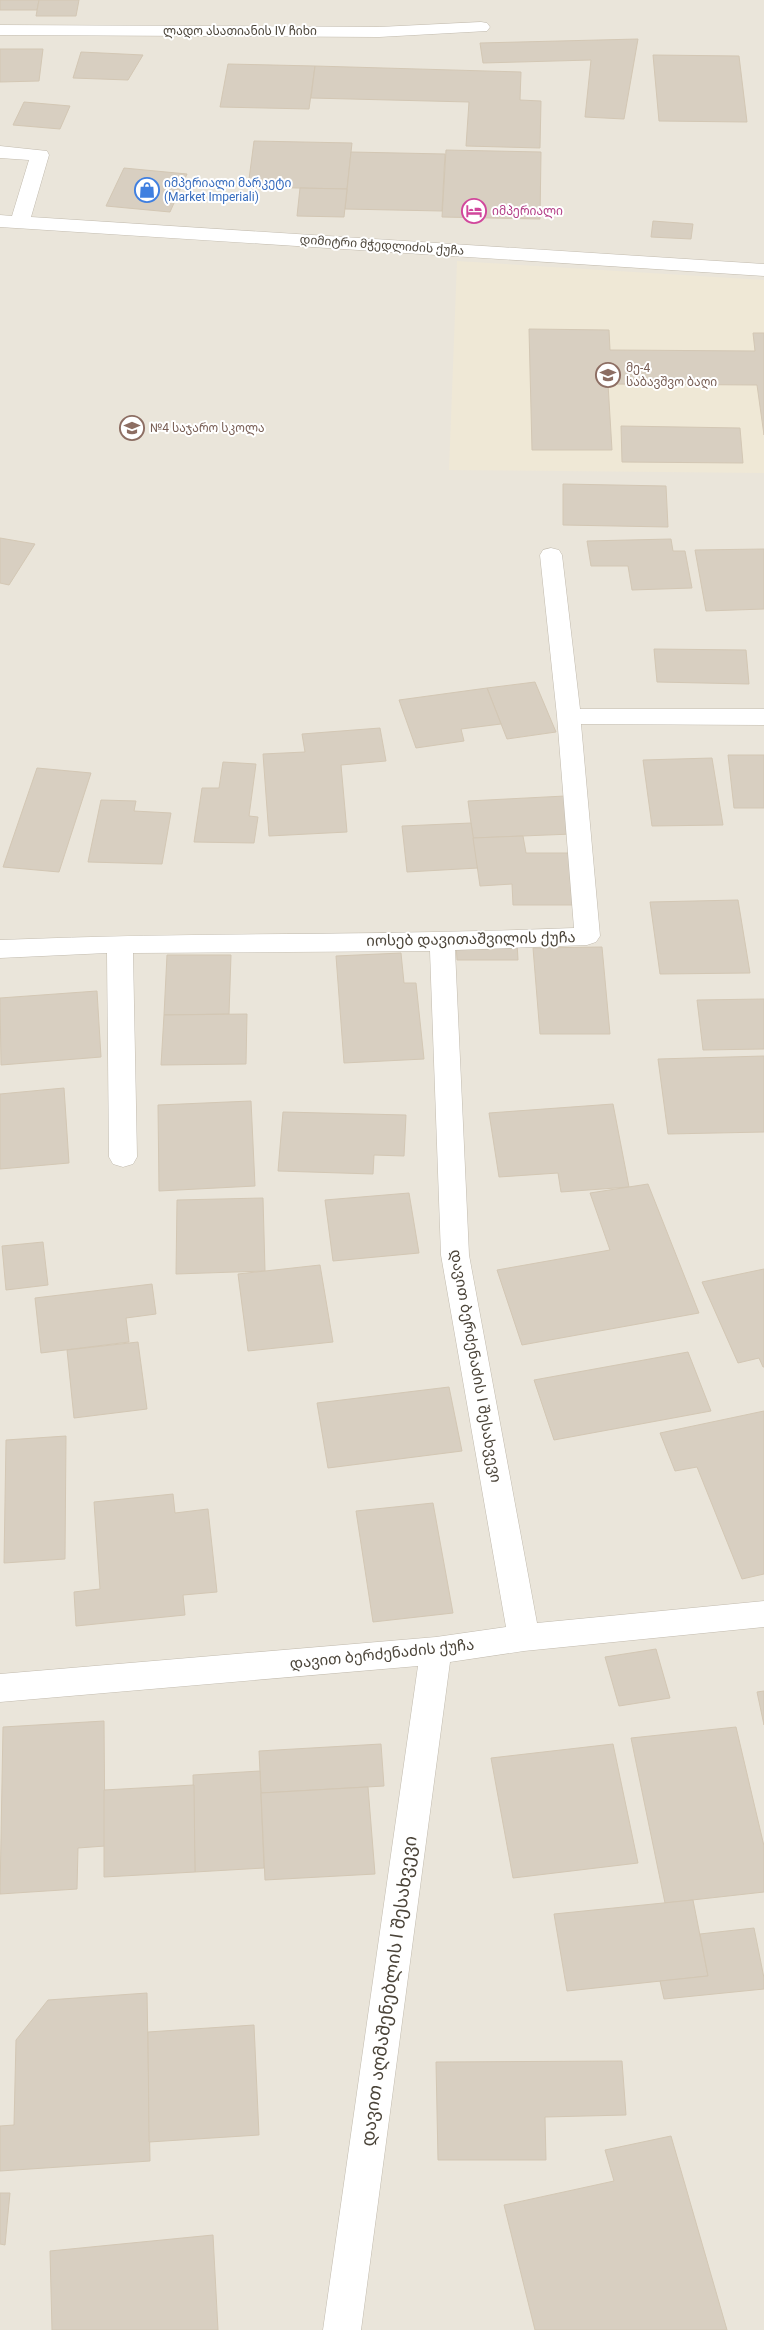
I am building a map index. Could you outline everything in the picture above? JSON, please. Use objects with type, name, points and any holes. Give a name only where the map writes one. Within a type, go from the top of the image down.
[{"type":"street","name":"ლადო ასათიანის IV ჩიხი","points":[[0,30],[379,32],[481,27]]},
{"type":"street","points":[[0,152],[40,155],[20,222]]},
{"type":"street","name":"დიმიტრი მჭედლიძის ქუჩა","points":[[0,221],[764,270]]},
{"type":"street","points":[[551,555],[569,716],[764,717]]},
{"type":"street","name":"იოსებ დავითაშვილის ქუჩა","points":[[0,948],[120,944],[442,942],[587,936],[569,716]]},
{"type":"street","name":"დავით ბერძენაძის I შესახვევი","points":[[442,942],[455,1255],[524,1638]]},
{"type":"street","points":[[120,944],[123,1157]]},
{"type":"street","name":"დავით ბერძენაძის ქუჩა","points":[[0,1688],[436,1651],[524,1638],[764,1614]]},
{"type":"street","name":"დავით აღმაშენებლის I შესახვევი","points":[[342,2330],[436,1651]]},
{"type":"shaded area","points":[[0,0],[764,0],[764,2330],[0,2330]]},
{"type":"shaded area","name":"მე-4 საბავშვო ბაღი","points":[[457,261],[764,280],[764,473],[449,470]]},
{"type":"building","points":[[0,0],[39,0],[37,10],[0,10]]},
{"type":"building","points":[[39,0],[79,0],[76,16],[36,16]]},
{"type":"building","points":[[638,39],[624,119],[585,117],[591,60],[483,63],[480,43]]},
{"type":"building","points":[[0,49],[43,49],[39,81],[0,82]]},
{"type":"building","points":[[81,52],[143,55],[128,80],[73,78]]},
{"type":"building","points":[[653,55],[739,56],[747,122],[659,121]]},
{"type":"building","points":[[228,64],[315,66],[309,109],[220,107]]},
{"type":"building","points":[[315,66],[521,72],[520,100],[541,101],[540,148],[466,146],[469,102],[311,98]]},
{"type":"building","points":[[24,102],[70,106],[60,129],[13,125]]},
{"type":"building","points":[[254,141],[352,143],[347,189],[248,187]]},
{"type":"building","name":"იმპერიალი","points":[[446,150],[541,152],[540,219],[442,217]]},
{"type":"building","points":[[351,152],[445,154],[442,211],[345,209]]},
{"type":"building","name":"იმპერიალი მარკეტი (Market Imperiali)","points":[[124,168],[187,174],[170,212],[106,206]]},
{"type":"building","points":[[300,188],[347,189],[344,217],[297,216]]},
{"type":"building","points":[[653,221],[693,224],[691,239],[651,237]]},
{"type":"building","points":[[529,329],[609,330],[610,350],[755,351],[753,333],[764,333],[764,435],[757,385],[608,384],[612,450],[532,450]]},
{"type":"building","points":[[621,426],[740,428],[743,463],[622,462]]},
{"type":"building","points":[[563,484],[666,486],[668,527],[563,525]]},
{"type":"building","points":[[0,538],[35,544],[9,585],[0,583]]},
{"type":"building","points":[[671,539],[673,551],[685,551],[692,588],[632,590],[628,566],[591,566],[587,541]]},
{"type":"building","points":[[764,549],[764,609],[706,611],[695,550]]},
{"type":"building","points":[[654,649],[746,650],[749,684],[657,682]]},
{"type":"building","points":[[535,682],[556,732],[507,739],[487,688]]},
{"type":"building","points":[[487,688],[501,724],[461,729],[464,741],[416,748],[399,700]]},
{"type":"building","points":[[380,728],[386,761],[341,765],[347,832],[269,836],[263,754],[305,752],[302,734]]},
{"type":"building","points":[[728,755],[764,755],[764,808],[734,808]]},
{"type":"building","points":[[712,758],[723,825],[652,826],[643,760]]},
{"type":"building","points":[[223,762],[256,764],[249,816],[258,817],[254,843],[194,842],[202,788],[219,788]]},
{"type":"building","points":[[37,768],[91,773],[59,872],[3,867]]},
{"type":"building","points":[[565,796],[572,834],[473,838],[468,801]]},
{"type":"building","points":[[101,800],[136,801],[134,811],[171,813],[162,864],[88,862]]},
{"type":"building","points":[[471,823],[478,868],[407,872],[402,826]]},
{"type":"building","points":[[523,836],[526,853],[574,853],[576,905],[513,905],[512,884],[480,886],[473,838]]},
{"type":"building","points":[[738,900],[750,973],[660,974],[650,902]]},
{"type":"building","points":[[517,942],[518,960],[457,960],[456,943]]},
{"type":"building","points":[[602,947],[610,1034],[540,1034],[533,948]]},
{"type":"building","points":[[401,953],[404,983],[416,983],[424,1059],[344,1063],[336,956]]},
{"type":"building","points":[[167,955],[231,955],[229,1014],[164,1015]]},
{"type":"building","points":[[97,991],[101,1057],[1,1065],[0,998]]},
{"type":"building","points":[[764,999],[764,1049],[703,1050],[697,1000]]},
{"type":"building","points":[[247,1014],[246,1064],[161,1065],[164,1015]]},
{"type":"building","points":[[764,1056],[764,1132],[668,1134],[658,1059]]},
{"type":"building","points":[[64,1088],[69,1163],[0,1169],[0,1094]]},
{"type":"building","points":[[251,1101],[255,1186],[159,1191],[158,1105]]},
{"type":"building","points":[[613,1104],[629,1187],[561,1192],[558,1173],[499,1177],[489,1113]]},
{"type":"building","points":[[283,1112],[406,1115],[404,1156],[374,1155],[373,1174],[278,1171]]},
{"type":"building","points":[[648,1184],[699,1313],[522,1345],[497,1270],[610,1250],[590,1193]]},
{"type":"building","points":[[409,1193],[419,1253],[333,1261],[325,1200]]},
{"type":"building","points":[[263,1198],[265,1271],[176,1274],[177,1200]]},
{"type":"building","points":[[43,1242],[48,1285],[6,1290],[2,1246]]},
{"type":"building","points":[[320,1265],[333,1342],[248,1351],[238,1274]]},
{"type":"building","points":[[764,1269],[763,1367],[759,1358],[738,1363],[702,1282]]},
{"type":"building","points":[[152,1284],[156,1314],[126,1318],[129,1342],[41,1353],[35,1298]]},
{"type":"building","points":[[138,1342],[147,1409],[74,1418],[67,1350]]},
{"type":"building","points":[[688,1352],[711,1411],[554,1440],[534,1380]]},
{"type":"building","points":[[449,1387],[462,1451],[328,1468],[317,1403]]},
{"type":"building","points":[[764,1411],[764,1574],[742,1579],[697,1467],[675,1471],[660,1433]]},
{"type":"building","points":[[66,1436],[65,1559],[4,1563],[6,1440]]},
{"type":"building","points":[[173,1494],[175,1513],[208,1509],[217,1592],[183,1595],[185,1615],[76,1626],[74,1592],[100,1589],[94,1502]]},
{"type":"building","points":[[433,1503],[453,1613],[373,1622],[356,1511]]},
{"type":"building","points":[[656,1649],[670,1698],[619,1706],[605,1657]]},
{"type":"building","points":[[764,1691],[764,1725],[757,1692]]},
{"type":"building","points":[[104,1721],[105,1846],[78,1848],[77,1889],[0,1894],[3,1727]]},
{"type":"building","points":[[736,1727],[764,1846],[764,1892],[665,1903],[631,1738]]},
{"type":"building","points":[[381,1744],[384,1786],[261,1793],[259,1751]]},
{"type":"building","points":[[613,1744],[638,1863],[513,1878],[491,1758]]},
{"type":"building","points":[[260,1771],[264,1868],[195,1872],[193,1775]]},
{"type":"building","points":[[194,1785],[195,1872],[104,1877],[104,1790]]},
{"type":"building","points":[[368,1787],[375,1874],[265,1880],[261,1793]]},
{"type":"building","points":[[693,1900],[708,1976],[567,1991],[554,1914]]},
{"type":"building","points":[[754,1928],[764,1978],[764,1989],[664,1999],[660,1981],[708,1976],[700,1934]]},
{"type":"building","points":[[147,1993],[150,2161],[0,2171],[0,2126],[14,2125],[16,2040],[48,2000]]},
{"type":"building","points":[[254,2025],[259,2135],[149,2142],[148,2032]]},
{"type":"building","points":[[622,2061],[626,2115],[545,2117],[546,2160],[438,2160],[436,2062]]},
{"type":"building","points":[[671,2136],[727,2330],[535,2330],[504,2205],[614,2181],[605,2150]]},
{"type":"building","points":[[0,2193],[10,2193],[5,2245],[0,2244]]},
{"type":"building","points":[[213,2235],[218,2330],[52,2330],[50,2251]]},
{"type":"place","name":"იმპერიალი მარკეტი (Market Imperiali)","points":[[147,190]]},
{"type":"place","name":"იმპერიალი","points":[[474,211]]},
{"type":"place","name":"მე-4 საბავშვო ბაღი","points":[[608,375]]},
{"type":"place","name":"№4 საჯარო სკოლა","points":[[132,428]]}]
